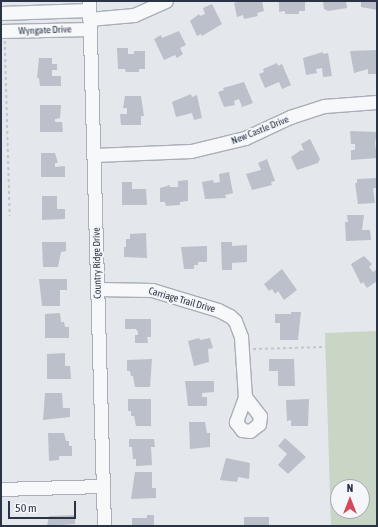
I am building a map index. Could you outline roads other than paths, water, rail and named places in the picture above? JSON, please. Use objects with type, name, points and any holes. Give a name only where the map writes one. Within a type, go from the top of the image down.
[{"type":"street","name":"Wyngate Drive","points":[[1,13],[134,16],[166,1]]},
{"type":"street","name":"Wyngate Drive","points":[[3,33],[89,15]]},
{"type":"street","name":"Country Ridge Drive","points":[[89,15],[104,526]]},
{"type":"street","name":"New Castle Drive","points":[[94,155],[191,151],[245,138],[290,117],[324,106],[377,102]]},
{"type":"street","name":"Carriage Trail Drive","points":[[97,289],[152,290],[218,310],[230,316],[237,325],[241,337],[245,397]]},
{"type":"street","points":[[1,489],[103,486]]}]
